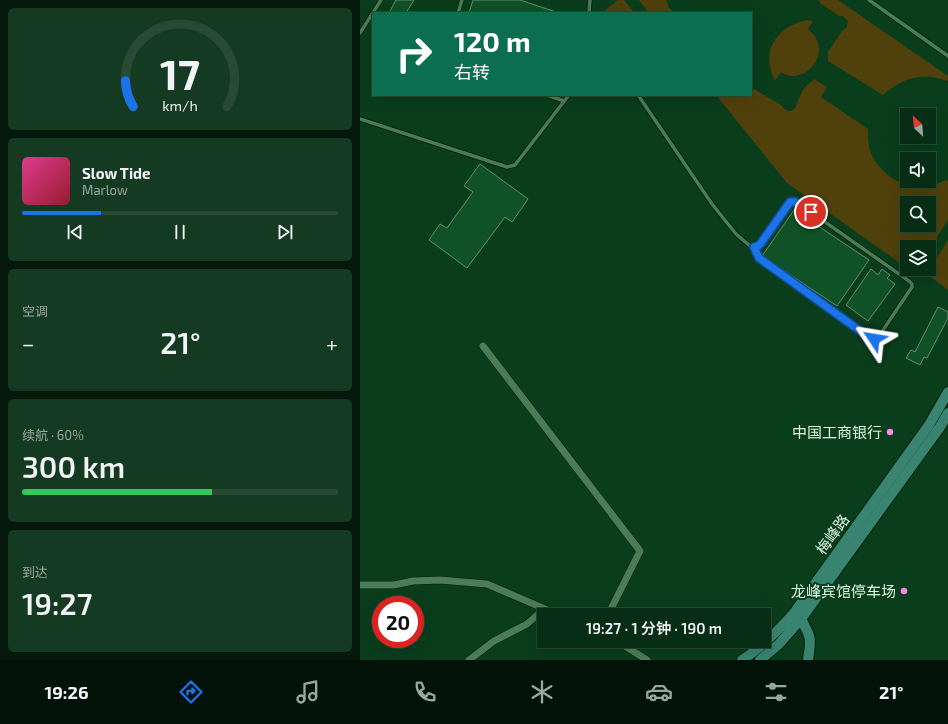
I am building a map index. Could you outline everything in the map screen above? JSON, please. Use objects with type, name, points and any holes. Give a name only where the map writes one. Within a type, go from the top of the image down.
[{"type":"main road","name":"梅峰路","points":[[742,660],[768,640],[794,613],[929,425],[948,392]]},
{"type":"main road","name":"梅峰路","points":[[760,660],[779,644],[802,619],[944,427],[948,413]]},
{"type":"main road","points":[[929,425],[944,427]]},
{"type":"main road","points":[[802,619],[811,643],[808,660]]},
{"type":"street","points":[[483,346],[640,551],[612,608]]},
{"type":"street","points":[[360,585],[394,585],[413,581],[440,580],[488,584],[542,608]]},
{"type":"street","points":[[469,660],[494,642],[527,624],[537,615]]},
{"type":"street","points":[[628,648],[647,660]]},
{"type":"lane","points":[[373,12],[381,0]]},
{"type":"lane","points":[[458,12],[462,0]]},
{"type":"lane","points":[[589,12],[590,0]]},
{"type":"lane","points":[[869,0],[948,56]]},
{"type":"lane","points":[[360,33],[372,14]]},
{"type":"lane","points":[[550,96],[564,101]]},
{"type":"lane","points":[[360,119],[507,168],[515,165],[568,96]]},
{"type":"lane","points":[[639,96],[716,209],[736,234],[750,246],[754,247],[759,258],[870,338],[877,339],[912,287],[912,284],[909,281],[793,201],[790,202],[761,243],[754,247]]},
{"type":"shaded area","points":[[618,0],[624,0],[634,12],[603,12]]},
{"type":"shaded area","points":[[639,0],[666,0],[669,8],[675,12],[648,12]]},
{"type":"shaded area","points":[[819,0],[838,0],[948,76],[948,81],[930,77],[913,78],[898,84],[883,95],[828,61],[828,52],[842,31],[847,27],[848,21],[843,16],[839,16],[820,3]]},
{"type":"shaded area","points":[[807,20],[813,21],[808,29],[816,38],[819,48],[818,57],[813,66],[806,72],[789,76],[781,72],[775,81],[769,60],[770,50],[774,42],[779,34],[787,28],[796,23]]},
{"type":"shaded area","points":[[814,79],[827,87],[821,97],[868,129],[869,147],[872,155],[886,174],[900,182],[900,188],[936,188],[936,184],[946,180],[948,181],[948,220],[935,240],[900,240],[900,263],[787,183],[717,96],[752,96],[752,88],[781,105],[785,110],[791,111],[795,108],[805,87]]},
{"type":"shaded area","points":[[948,240],[948,290],[930,276],[936,276],[936,259]]},
{"type":"building","points":[[396,0],[414,0],[407,12],[390,12]]},
{"type":"building","points":[[473,0],[520,0],[556,12],[469,12]]},
{"type":"building","points":[[480,164],[528,199],[512,222],[505,217],[467,268],[429,240],[440,224],[447,228],[473,192],[464,186]]},
{"type":"building","points":[[794,210],[869,260],[837,306],[762,256]]},
{"type":"building","points":[[871,269],[878,275],[882,269],[890,275],[887,278],[895,284],[868,321],[846,305]]},
{"type":"building","points":[[938,307],[948,312],[948,318],[927,358],[924,357],[920,365],[906,358],[911,350],[915,352]]},
{"type":"place","name":"中国工商银行","points":[[890,432]]},
{"type":"place","name":"龙峰宾馆停车场","points":[[904,591]]},
{"type":"route","points":[[811,212],[798,203],[793,201],[790,202],[761,243],[754,247],[756,254],[759,258],[870,338],[874,339]]}]
